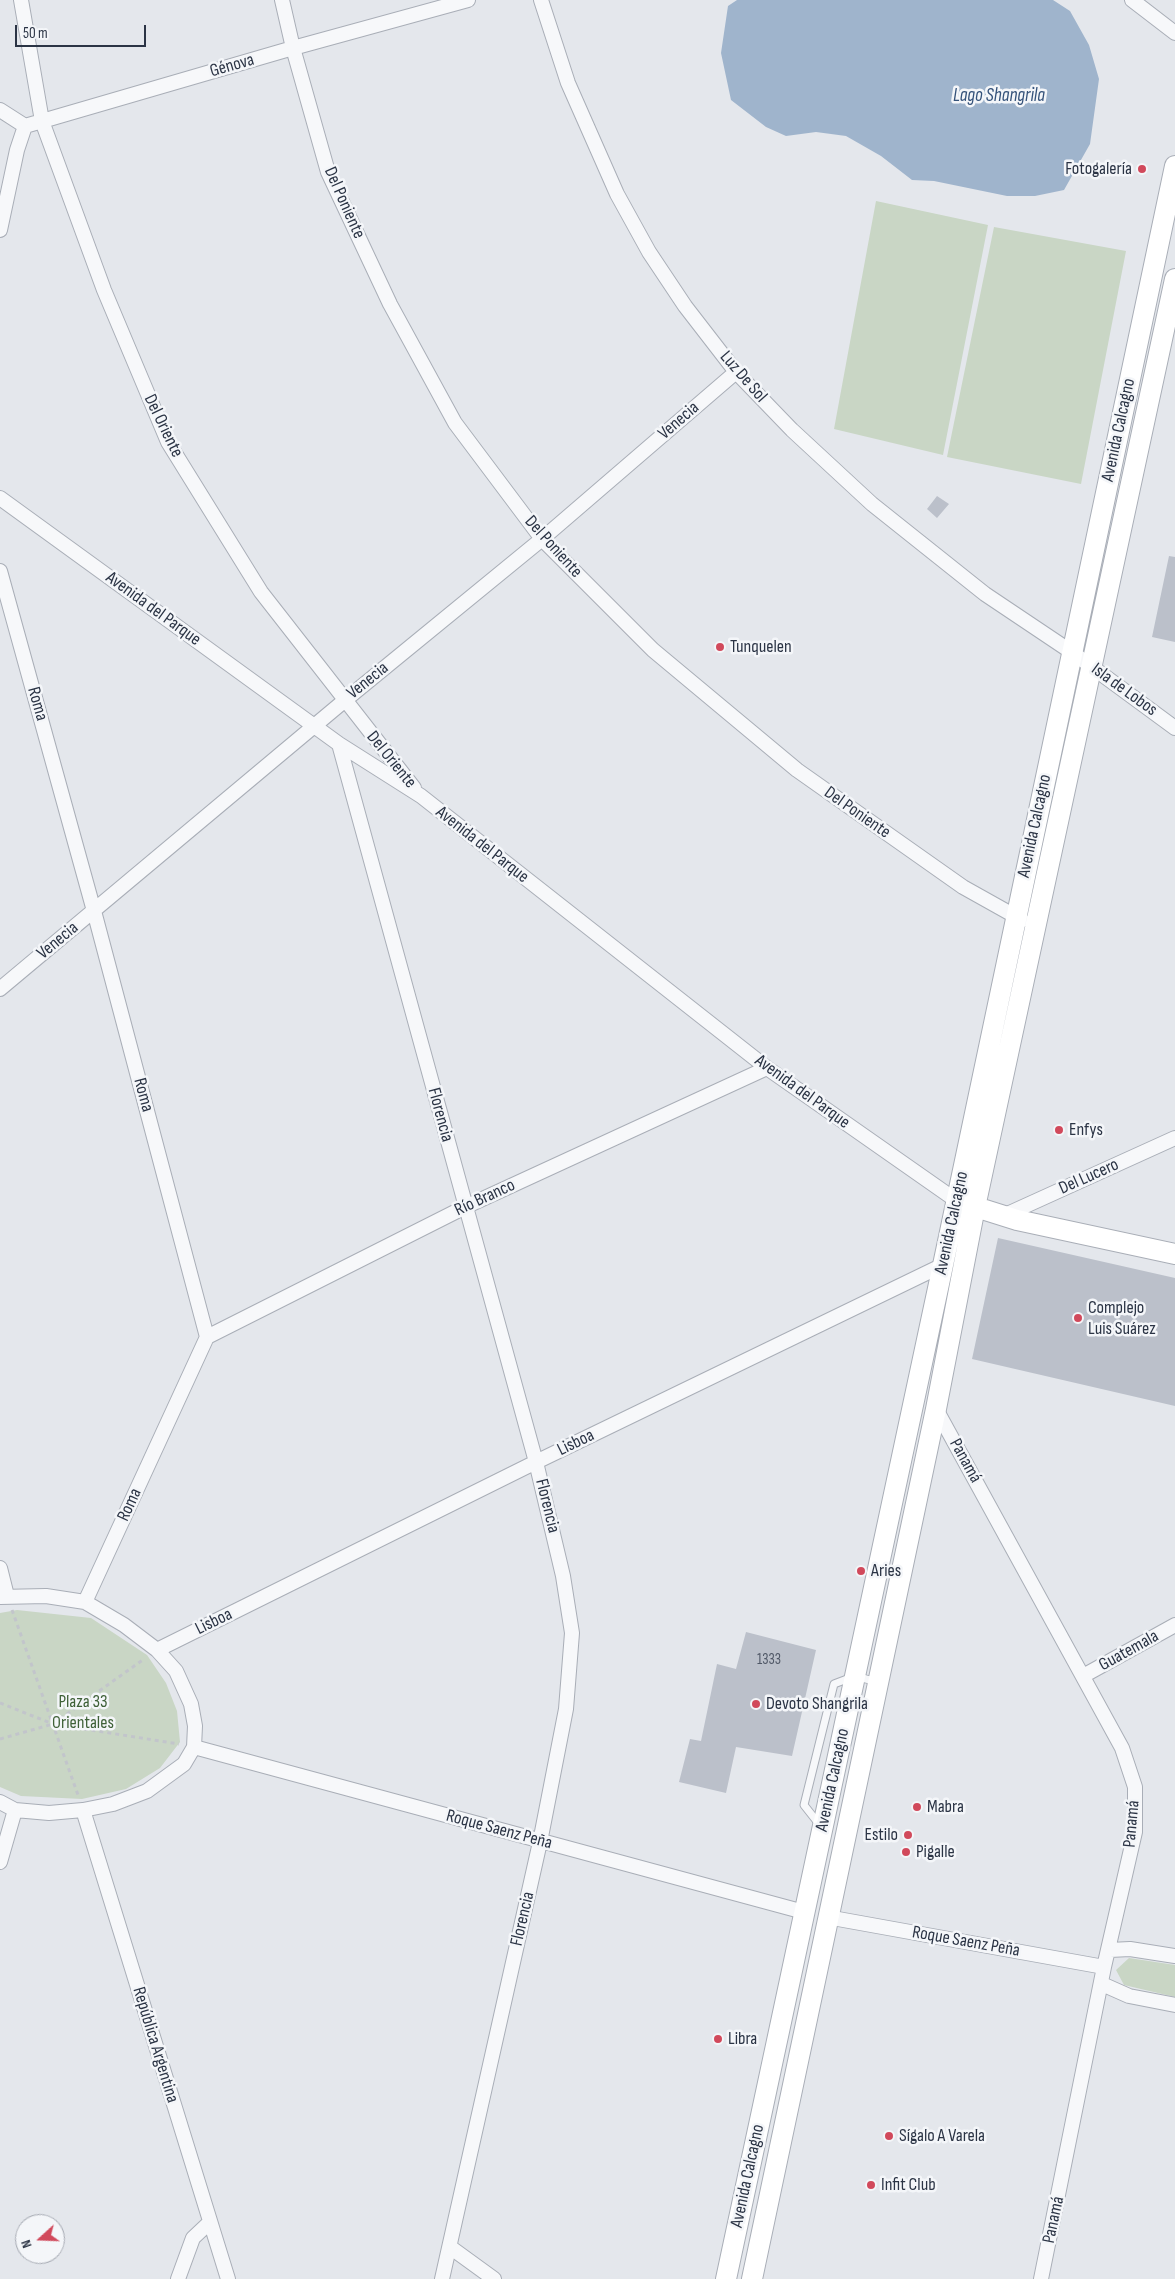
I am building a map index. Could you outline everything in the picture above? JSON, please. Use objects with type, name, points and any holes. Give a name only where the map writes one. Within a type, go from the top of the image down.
[{"type":"street","name":"Del Oriente","points":[[21,0],[42,121],[104,290],[168,442],[261,592],[344,701],[421,796]]},
{"type":"street","name":"Del Poniente","points":[[282,0],[293,48],[328,172],[390,304],[455,423],[542,539],[652,650],[796,770],[963,886],[1036,928]]},
{"type":"street","name":"Génova","points":[[25,126],[293,48],[468,0]]},
{"type":"street","name":"Luz De Sol","points":[[541,0],[568,84],[617,194],[649,252],[680,298],[736,372],[792,430],[872,504],[985,594],[1073,653]]},
{"type":"street","points":[[1132,0],[1175,32]]},
{"type":"street","points":[[0,110],[25,126],[17,150],[0,230]]},
{"type":"street","name":"Avenida Calcagno","points":[[752,2279],[827,1917],[936,1409],[966,1204],[1016,916],[1175,166]]},
{"type":"street","name":"Avenida Calcagno","points":[[726,2279],[943,1265],[966,1204],[1036,928],[1175,279]]},
{"type":"street","name":"Venecia","points":[[0,989],[344,701],[542,539],[736,372]]},
{"type":"street","name":"Avenida del Parque","points":[[0,498],[339,744],[421,796],[767,1068],[966,1204],[1003,1216],[1175,1254]]},
{"type":"street","name":"Roma","points":[[0,571],[94,911],[207,1336],[85,1602]]},
{"type":"street","name":"Isla de Lobos","points":[[1073,653],[1175,728]]},
{"type":"street","name":"Florencia","points":[[339,744],[464,1207],[536,1462],[563,1576],[572,1633],[566,1709],[540,1842],[442,2279]]},
{"type":"street","name":"Río Branco","points":[[207,1336],[464,1207],[767,1068]]},
{"type":"street","name":"Del Lucero","points":[[1003,1216],[1175,1138]]},
{"type":"street","name":"Lisboa","points":[[158,1650],[536,1462],[943,1265]]},
{"type":"street","name":"Panamá","points":[[936,1409],[1122,1748],[1135,1787],[1135,1832],[1110,1950],[1104,1967],[1042,2279]]},
{"type":"street","points":[[0,1568],[4,1597],[46,1596],[85,1602],[124,1625],[158,1650],[176,1672],[191,1704],[195,1726],[194,1746],[184,1764],[147,1791],[113,1804],[83,1810],[49,1813],[15,1810],[0,1802]]},
{"type":"street","name":"Guatemala","points":[[1083,1676],[1175,1625]]},
{"type":"street","name":"Roque Saenz Peña","points":[[194,1746],[540,1842],[804,1912],[813,1925],[821,1923],[827,1917],[1104,1967]]},
{"type":"street","points":[[0,1862],[15,1810]]},
{"type":"street","name":"República Argentina","points":[[83,1810],[228,2279]]},
{"type":"street","points":[[1110,1950],[1130,1949],[1175,1956]]},
{"type":"street","points":[[1102,1984],[1129,1996],[1175,2005]]},
{"type":"street","points":[[178,2279],[193,2238],[210,2222]]},
{"type":"street","points":[[450,2247],[494,2279]]},
{"type":"lane","points":[[855,1676],[878,1682]]},
{"type":"path","points":[[4,1597],[53,1724],[83,1810]]},
{"type":"path","points":[[0,1739],[53,1724],[158,1650]]},
{"type":"path","points":[[0,1703],[53,1724],[194,1746]]},
{"type":"green space","points":[[876,201],[988,225],[943,455],[834,429]]},
{"type":"green space","points":[[994,227],[1126,251],[1081,484],[947,457]]},
{"type":"green space","name":"Plaza 33 Orientales","points":[[17,1610],[91,1618],[147,1655],[166,1683],[177,1711],[180,1742],[160,1768],[126,1789],[82,1799],[21,1796],[0,1787],[0,1613]]},
{"type":"green space","points":[[1129,1958],[1175,1965],[1175,1997],[1124,1985],[1116,1970]]},
{"type":"water","name":"Lago Shangrila","points":[[737,0],[1053,0],[1070,11],[1089,45],[1099,79],[1090,144],[1064,190],[1035,196],[1007,196],[934,181],[912,180],[881,156],[846,136],[816,132],[786,136],[766,127],[731,100],[721,53],[728,6]]},
{"type":"building","points":[[937,496],[949,504],[937,518],[927,509]]},
{"type":"building","points":[[1169,556],[1175,557],[1175,642],[1152,637]]},
{"type":"building","name":"Complejo Luis Suárez","points":[[998,1238],[1175,1278],[1175,1406],[972,1359]]},
{"type":"building","name":"Devoto Shangrila","points":[[746,1632],[816,1650],[792,1756],[736,1747],[726,1793],[679,1782],[690,1739],[701,1741],[717,1664],[736,1669]]},
{"type":"place","name":"Fotogalería","points":[[1142,169]]},
{"type":"place","name":"Tunquelen","points":[[720,647]]},
{"type":"place","name":"Enfys","points":[[1059,1130]]},
{"type":"place","name":"Complejo Luis Suárez","points":[[1078,1318]]},
{"type":"place","name":"Aries","points":[[861,1571]]},
{"type":"place","name":"Devoto Shangrila","points":[[756,1704]]},
{"type":"place","name":"Mabra","points":[[917,1807]]},
{"type":"place","name":"Estilo","points":[[908,1835]]},
{"type":"place","name":"Pigalle","points":[[906,1852]]},
{"type":"place","name":"Libra","points":[[718,2039]]},
{"type":"place","name":"Sígalo A Varela","points":[[889,2136]]},
{"type":"place","name":"Infit Club","points":[[871,2185]]}]
